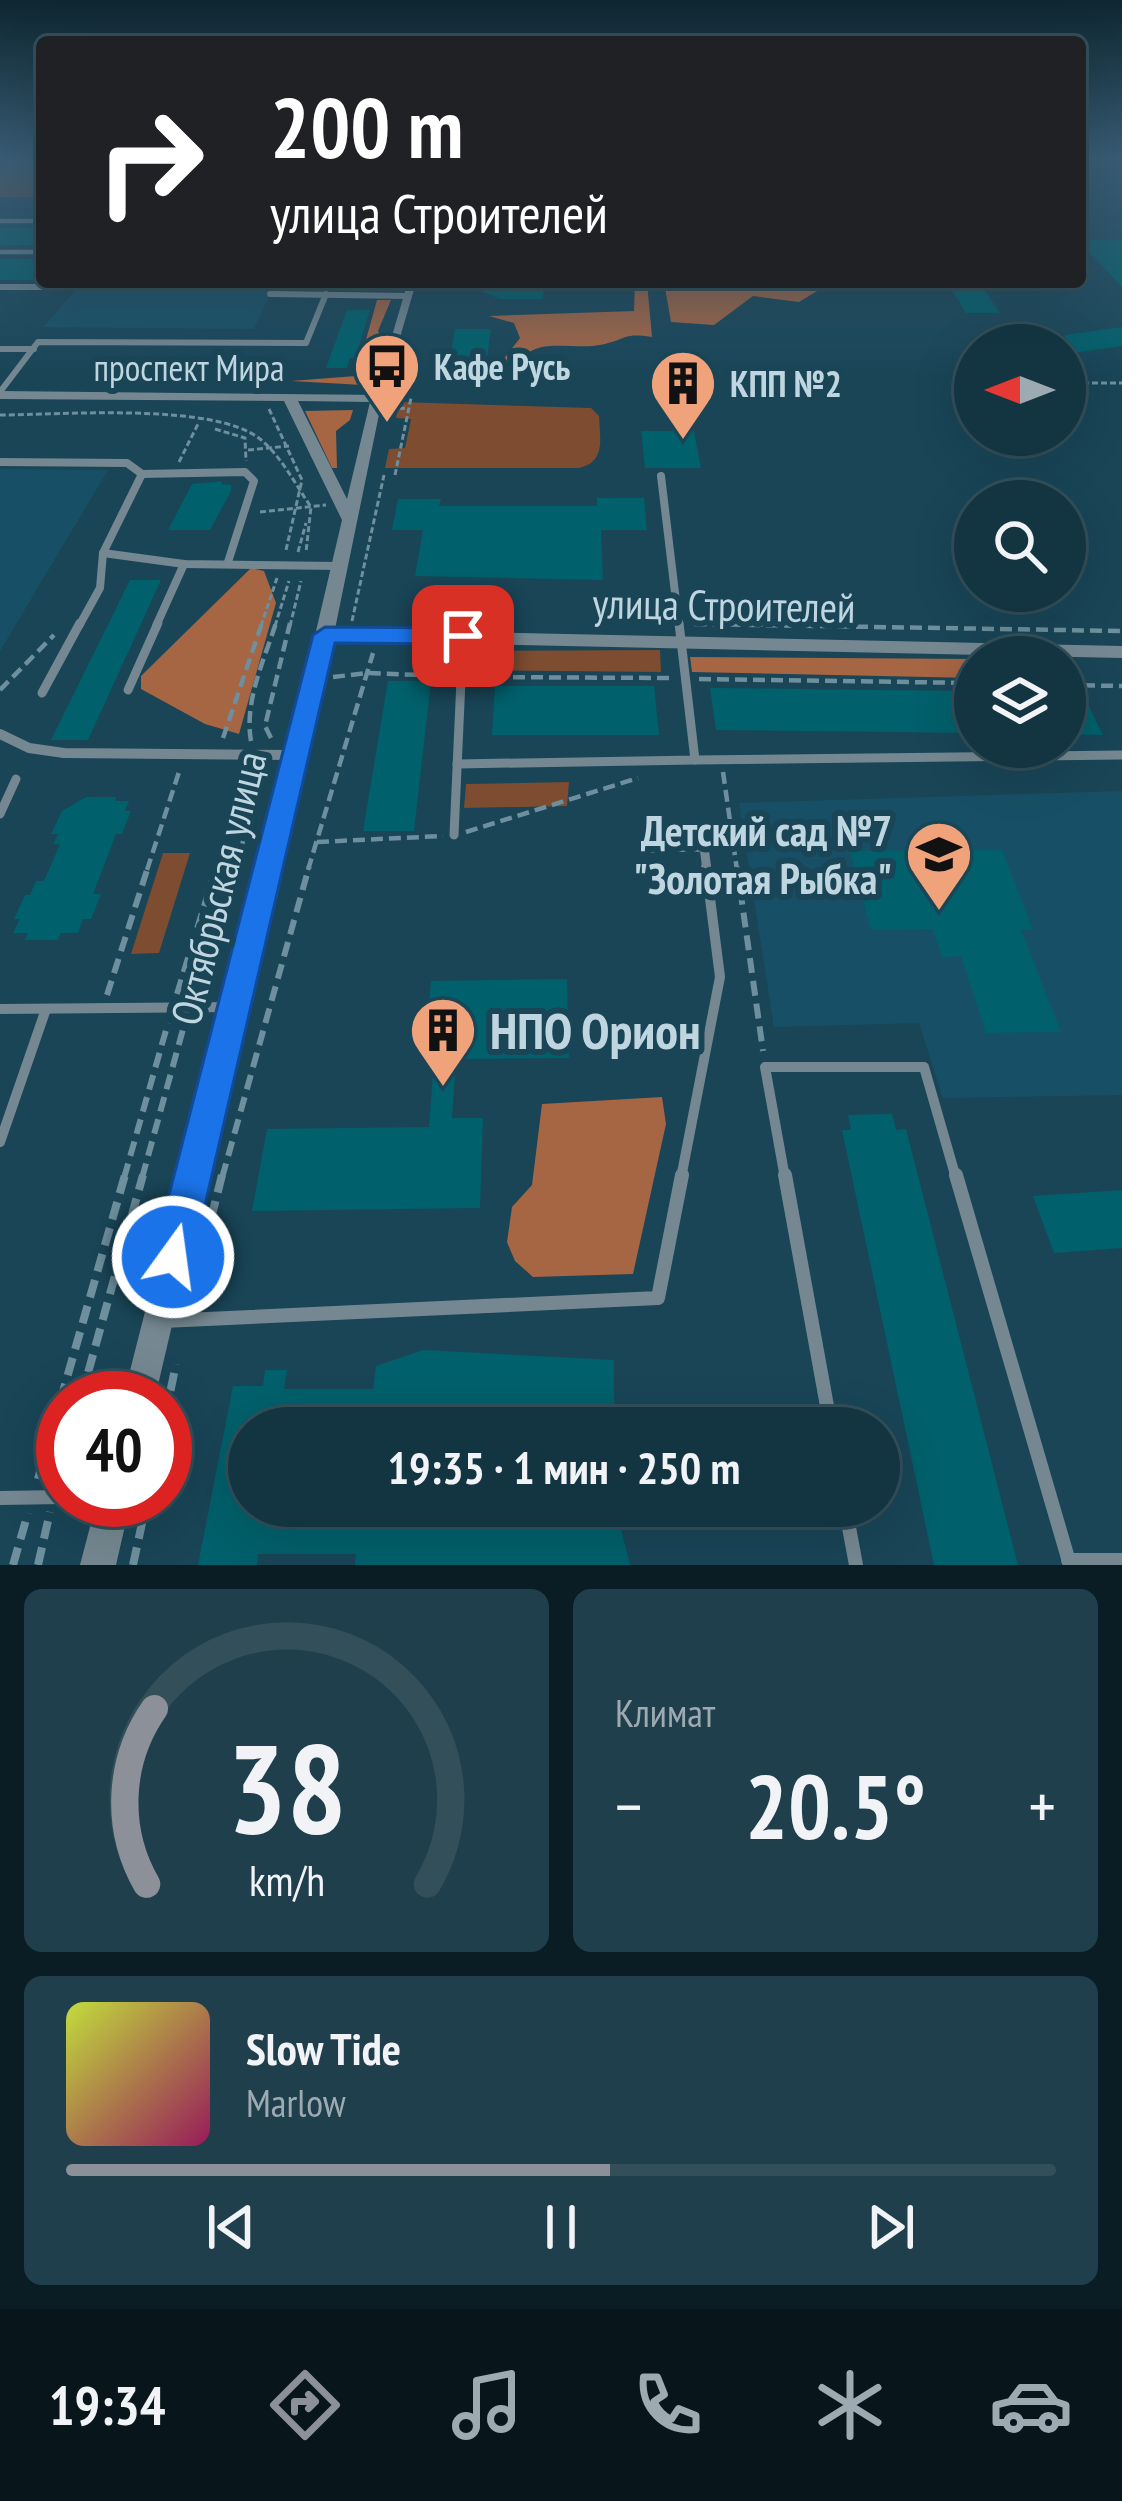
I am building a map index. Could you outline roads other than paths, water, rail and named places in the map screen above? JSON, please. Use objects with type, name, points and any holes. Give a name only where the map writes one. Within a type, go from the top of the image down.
[{"type":"street","points":[[378,398],[411,288]]},
{"type":"street","name":"проспект Мира","points":[[0,394],[378,398]]},
{"type":"street","points":[[290,397],[325,476],[348,508]]},
{"type":"street","name":"Октябрьская улица","points":[[145,1371],[297,755],[341,566],[348,508],[378,398]]},
{"type":"street","points":[[325,476],[359,475]]},
{"type":"street","name":"улица Строителей","points":[[325,635],[1122,652]]},
{"type":"street","points":[[0,734],[29,748],[64,753],[297,755]]},
{"type":"street","points":[[98,1565],[107,1527]]},
{"type":"lane","points":[[0,252],[36,252]]},
{"type":"lane","points":[[0,287],[36,287]]},
{"type":"lane","points":[[270,294],[409,296]]},
{"type":"lane","points":[[0,394],[38,342],[306,343],[326,294]]},
{"type":"lane","points":[[0,349],[34,349]]},
{"type":"lane","points":[[0,461],[127,463],[142,473],[245,472],[254,481],[227,562]]},
{"type":"lane","points":[[42,693],[100,588],[104,553],[142,473]]},
{"type":"lane","points":[[661,476],[694,760]]},
{"type":"lane","points":[[104,553],[184,564],[341,566]]},
{"type":"lane","points":[[128,690],[184,564]]},
{"type":"lane","points":[[454,835],[463,636]]},
{"type":"lane","points":[[457,764],[1122,755]]},
{"type":"lane","points":[[0,814],[16,779]]},
{"type":"lane","points":[[157,1321],[658,1298],[720,976],[704,847],[649,848]]},
{"type":"lane","points":[[0,1009],[235,1007]]},
{"type":"lane","points":[[0,1142],[46,1009]]},
{"type":"lane","points":[[827,1407],[765,1067],[925,1067],[1069,1562],[1122,1560]]},
{"type":"lane","points":[[0,1498],[36,1498]]},
{"type":"lane","points":[[849,1527],[856,1565]]},
{"type":"place","name":"Кафе Русь","points":[[387,425]]},
{"type":"place","name":"КПП №2","points":[[683,442]]},
{"type":"place","name":"Детский сад №7 \"Золотая Рыбка\"","points":[[939,913]]},
{"type":"place","name":"НПО Орион","points":[[443,1089]]}]
